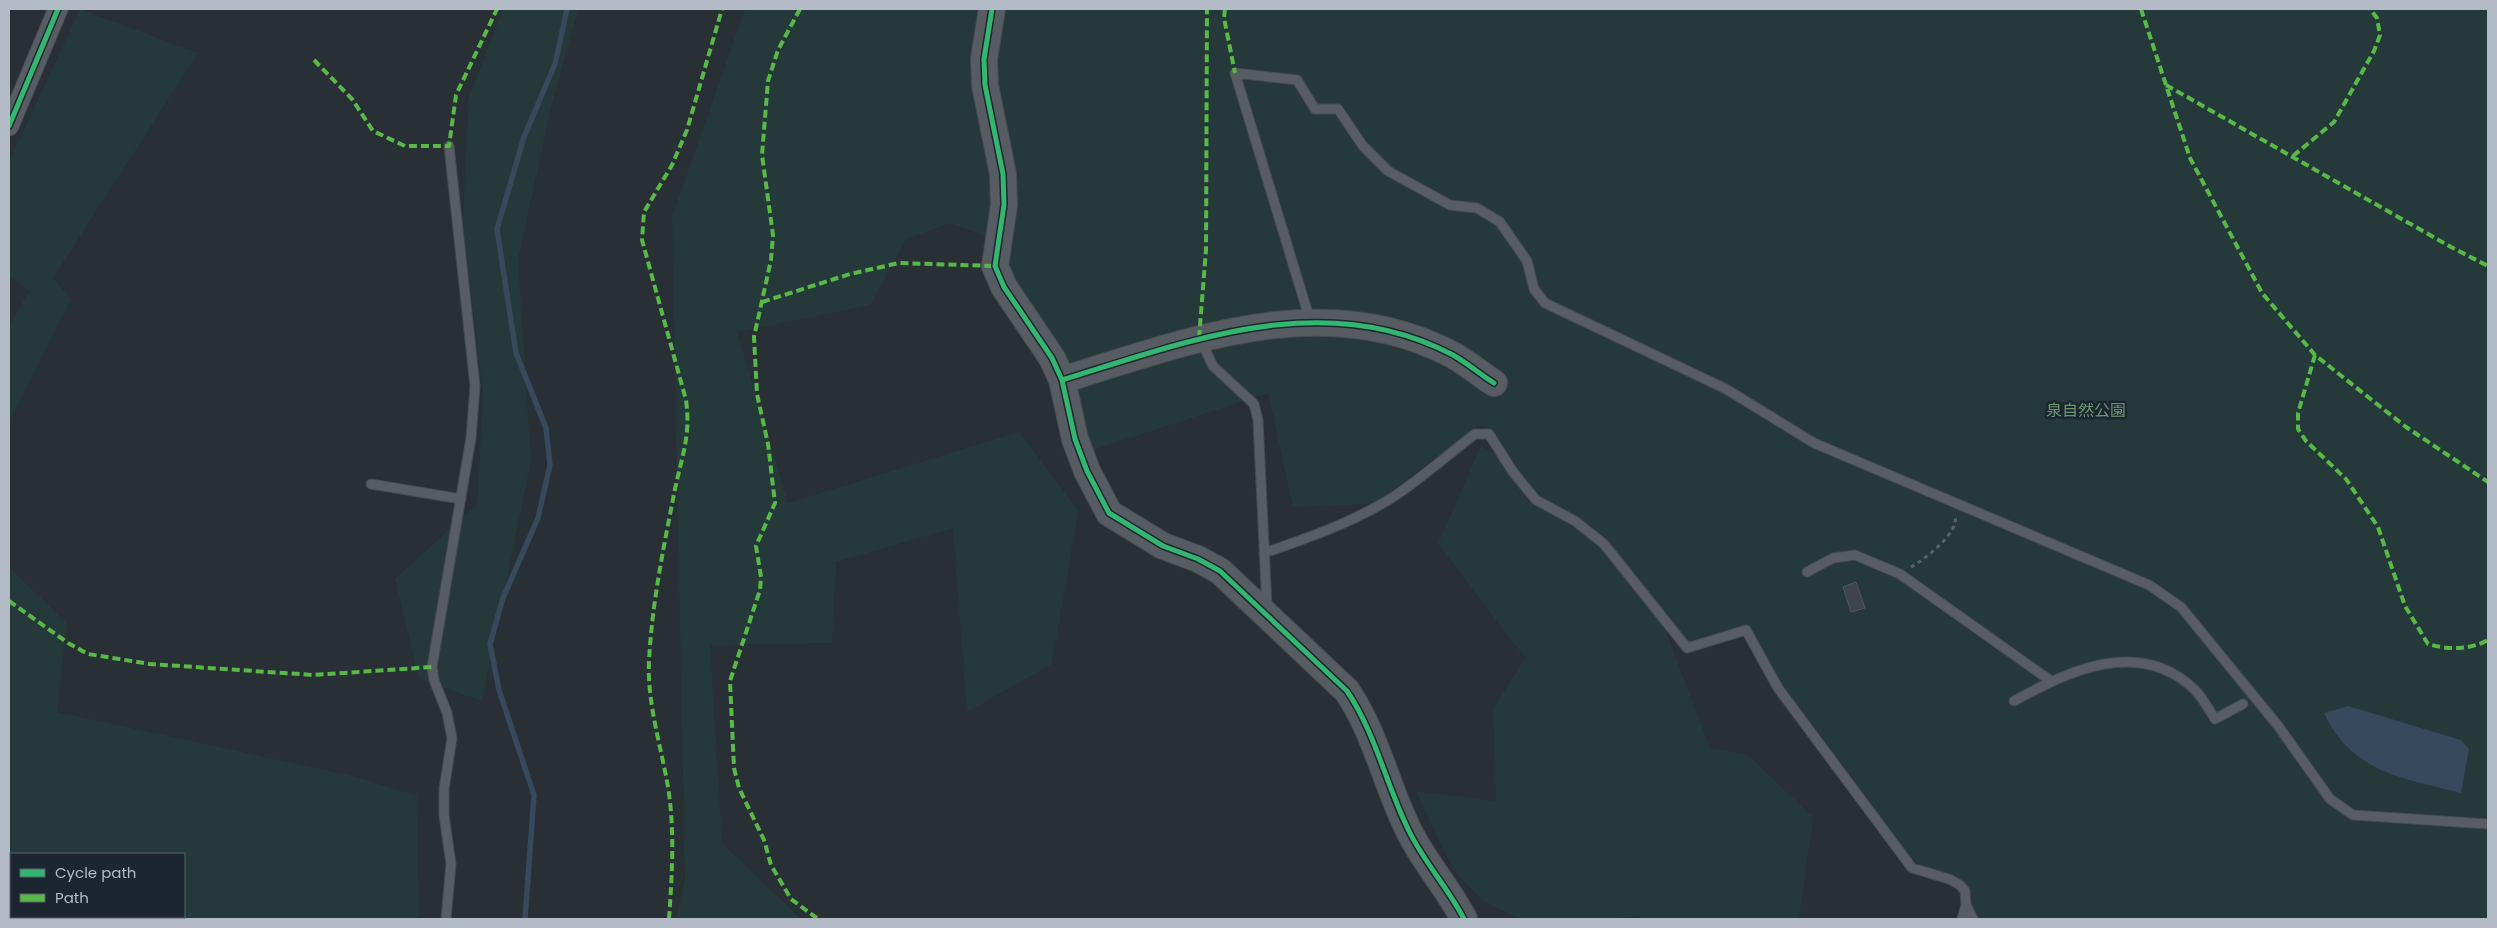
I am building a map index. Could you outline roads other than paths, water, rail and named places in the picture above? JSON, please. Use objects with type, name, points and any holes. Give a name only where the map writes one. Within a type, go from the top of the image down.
[{"type":"street","points":[[9,126],[58,9]]},
{"type":"street","points":[[992,9],[984,59],[984,85],[1003,174],[1004,206],[995,266],[1004,286],[1052,358],[1062,380],[1075,438],[1087,472],[1109,513],[1163,546],[1198,559],[1220,571],[1347,691],[1361,712],[1409,832],[1454,899],[1464,919]]},
{"type":"street","points":[[1062,380],[1199,338],[1252,328],[1310,321],[1369,326],[1424,342],[1454,356],[1494,384]]},
{"type":"lane","points":[[1310,321],[1235,73],[1297,80],[1315,109],[1338,109],[1363,146],[1388,171],[1450,205],[1477,208],[1500,222],[1527,261],[1534,289],[1545,303],[1726,389],[1814,443],[2149,585],[2181,607],[2278,727],[2330,799],[2353,815],[2488,824]]},
{"type":"lane","points":[[446,919],[450,864],[444,815],[444,790],[452,738],[447,713],[434,680],[432,667],[471,438],[475,386],[449,146]]},
{"type":"lane","points":[[1199,338],[1213,366],[1254,404],[1258,420],[1268,616]]},
{"type":"lane","points":[[1264,553],[1316,536],[1356,517],[1391,498],[1475,434],[1489,434],[1513,472],[1536,500],[1575,520],[1604,544],[1687,648],[1746,630],[1778,688],[1912,868],[1960,885],[1965,891],[1966,905],[1962,919]]},
{"type":"lane","points":[[371,484],[461,499]]},
{"type":"lane","points":[[1807,572],[1833,558],[1855,555],[1900,574],[2051,681]]},
{"type":"lane","points":[[2014,701],[2051,681],[2100,663],[2129,661],[2165,670],[2196,690],[2215,719],[2243,704]]},
{"type":"lane","points":[[1966,905],[1973,919]]},
{"type":"water","points":[[2348,706],[2461,740],[2469,749],[2461,793],[2400,777],[2364,761],[2349,749],[2336,733],[2324,713]]},
{"type":"waterway","points":[[525,919],[534,795],[499,690],[490,644],[503,598],[538,518],[550,465],[546,428],[516,353],[497,229],[524,137],[555,64],[567,9]]},
{"type":"park label","name":"泉自然公園","points":[[2086,410]]}]
